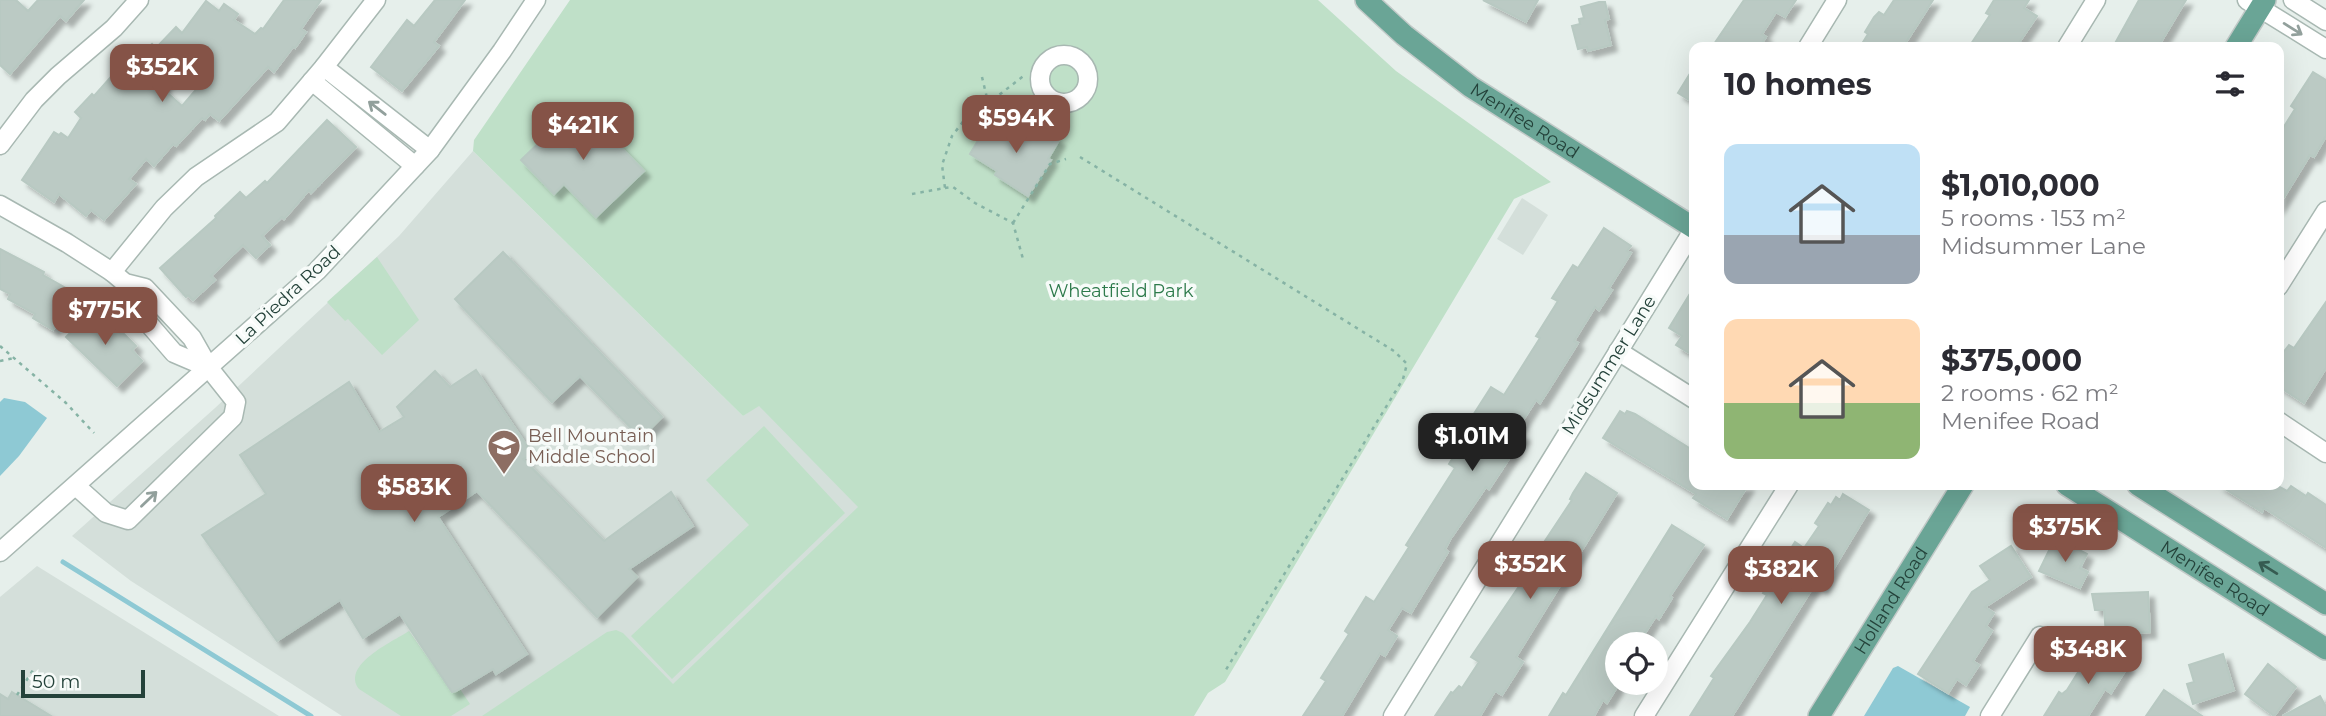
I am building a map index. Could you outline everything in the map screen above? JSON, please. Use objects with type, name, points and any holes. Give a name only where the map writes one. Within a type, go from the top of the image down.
[{"type":"main road","name":"Menifee Road","points":[[1366,0],[1404,35],[1471,87],[1689,226]]},
{"type":"main road","points":[[2238,42],[2257,3]]},
{"type":"main road","name":"Holland Road","points":[[1819,716],[1960,490]]},
{"type":"main road","name":"Menifee Road","points":[[2075,490],[2326,649]]},
{"type":"main road","points":[[2146,490],[2326,604]]},
{"type":"street","points":[[0,145],[34,100],[114,28],[139,0]]},
{"type":"street","points":[[118,277],[164,208],[196,177],[276,122],[324,67],[376,0]]},
{"type":"street","name":"La Piedra Road","points":[[0,552],[317,271],[430,150],[536,0]]},
{"type":"street","points":[[1811,42],[1837,0]]},
{"type":"street","points":[[2070,42],[2096,0]]},
{"type":"street","points":[[2292,0],[2326,21]]},
{"type":"street","points":[[2257,3],[2326,49]]},
{"type":"street","points":[[324,67],[430,150]]},
{"type":"street","points":[[312,81],[415,166]]},
{"type":"street","points":[[0,205],[67,243],[118,277],[145,288],[192,338],[209,368],[236,402],[233,417],[128,520],[106,513],[76,486]]},
{"type":"street","points":[[2284,278],[2326,211]]},
{"type":"street","name":"Midsummer Lane","points":[[1393,716],[1689,237]]},
{"type":"street","points":[[1618,351],[1689,396]]},
{"type":"street","points":[[2284,425],[2326,453]]},
{"type":"street","points":[[1644,716],[1786,490]]},
{"type":"street","points":[[1990,716],[2040,636]]},
{"type":"path","points":[[944,188],[942,165],[947,145],[978,102],[999,95],[1026,74]]},
{"type":"path","points":[[982,77],[987,98]]},
{"type":"path","points":[[1080,157],[1394,351],[1407,364],[1404,379],[1224,673]]},
{"type":"path","points":[[1013,223],[1051,164],[1066,159]]},
{"type":"path","points":[[912,194],[953,187],[975,203],[1013,223],[1023,259]]},
{"type":"path","points":[[0,346],[66,403],[94,433]]},
{"type":"path","points":[[0,361],[15,358]]},
{"type":"path","points":[[18,695],[35,667]]},
{"type":"shaded area","name":"Bell Mountain Middle School","points":[[473,151],[743,416],[758,405],[1194,716],[342,716],[131,581],[72,536],[215,408],[399,236]]},
{"type":"shaded area","points":[[1522,198],[1548,215],[1523,255],[1497,239]]},
{"type":"shaded area","points":[[37,566],[279,716],[0,716],[0,597]]},
{"type":"green space","name":"Wheatfield Park","points":[[570,0],[1318,0],[1396,71],[1551,182],[1514,199],[1225,682],[1208,693],[1194,716],[482,716],[607,632],[616,630],[623,633],[673,684],[858,507],[759,406],[743,416],[473,151],[474,140]]},
{"type":"green space","points":[[377,257],[419,320],[382,355],[348,319],[345,321],[327,302]]},
{"type":"green space","points":[[764,426],[845,513],[672,679],[631,636],[749,525],[706,480]]},
{"type":"green space","points":[[409,631],[452,692],[460,689],[470,704],[451,716],[401,716],[359,689],[355,680],[362,663]]},
{"type":"water","points":[[4,398],[25,402],[47,418],[19,456],[0,476],[0,402]]},
{"type":"water","points":[[1898,666],[1970,707],[1965,716],[1864,716],[1893,668]]},
{"type":"building","points":[[0,0],[16,0],[28,11],[38,0],[84,0],[66,21],[60,16],[10,74],[0,65]]},
{"type":"building","points":[[284,0],[321,0],[301,29],[306,32],[274,72],[268,67],[219,121],[210,114],[205,120],[202,118],[176,146],[173,144],[154,166],[146,159],[129,179],[136,184],[104,220],[91,210],[86,216],[59,194],[54,202],[22,180],[54,132],[68,138],[81,118],[75,112],[92,94],[94,96],[110,78],[117,84],[119,80],[123,83],[143,60],[139,56],[152,44],[156,48],[176,27],[182,33],[206,1],[219,11],[224,4],[238,14],[234,20],[255,34],[263,29]],"holes":[[[182,67],[200,85],[182,106],[161,87]]]},
{"type":"building","points":[[435,0],[465,0],[434,42],[439,46],[402,91],[371,67],[407,20],[414,26]]},
{"type":"building","points":[[1483,0],[1538,0],[1526,22]]},
{"type":"building","points":[[1744,0],[1796,0],[1785,17],[1776,12],[1762,34],[1766,37],[1762,42],[1715,42]]},
{"type":"building","points":[[1894,0],[1933,0],[1906,42],[1863,42],[1868,34],[1865,32],[1874,17],[1879,12],[1884,15]]},
{"type":"building","points":[[1994,0],[2029,0],[2024,8],[2037,16],[2019,42],[1972,42],[1990,15],[1986,13]]},
{"type":"building","points":[[2139,0],[2186,0],[2161,42],[2116,42]]},
{"type":"building","points":[[1605,2],[1609,19],[1605,20],[1611,45],[1588,51],[1587,47],[1578,49],[1572,26],[1580,24],[1579,19],[1584,18],[1581,7]]},
{"type":"building","points":[[2313,72],[2326,80],[2326,136],[2314,157],[2310,155],[2284,197],[2284,126],[2295,109],[2291,106]]},
{"type":"building","points":[[1689,75],[1689,100],[1678,93]]},
{"type":"building","points":[[576,107],[586,118],[590,115],[644,171],[596,217],[564,184],[554,194],[521,160]]},
{"type":"building","points":[[327,120],[356,147],[311,193],[309,190],[284,219],[282,217],[262,236],[270,245],[256,258],[243,245],[211,276],[215,280],[193,300],[188,295],[186,297],[160,268],[216,218],[240,192],[246,198],[265,181],[267,183]]},
{"type":"building","points":[[989,122],[1019,141],[1031,123],[1059,140],[1048,159],[1051,160],[1028,196],[995,175],[997,171],[970,154]]},
{"type":"building","points":[[1604,228],[1631,246],[1627,251],[1631,253],[1609,288],[1612,290],[1599,310],[1595,307],[1574,341],[1578,343],[1551,386],[1540,403],[1536,400],[1516,431],[1524,436],[1489,489],[1486,487],[1451,538],[1445,549],[1448,552],[1411,613],[1402,608],[1388,630],[1397,636],[1385,656],[1380,653],[1342,716],[1303,716],[1326,681],[1321,678],[1349,634],[1345,631],[1366,597],[1374,602],[1409,547],[1406,545],[1455,468],[1449,464],[1475,423],[1470,420],[1491,387],[1504,395],[1540,338],[1536,336],[1558,301],[1552,298],[1573,265],[1578,268]]},
{"type":"building","points":[[0,249],[44,272],[43,275],[73,292],[71,295],[74,297],[53,330],[33,318],[35,314],[8,299],[10,294],[0,289]]},
{"type":"building","points":[[503,252],[662,417],[641,438],[580,376],[552,402],[455,299]]},
{"type":"building","points":[[1689,295],[1689,353],[1676,345],[1682,336],[1669,328]]},
{"type":"building","points":[[2326,302],[2326,368],[2304,403],[2284,390],[2284,351],[2289,345],[2294,348]]},
{"type":"building","points":[[95,308],[136,346],[132,350],[142,361],[117,386],[66,337]]},
{"type":"building","points":[[476,370],[533,455],[523,459],[604,541],[671,492],[693,526],[629,569],[637,577],[597,617],[477,491],[438,517],[527,654],[496,674],[493,669],[456,691],[452,692],[400,614],[363,638],[340,600],[277,641],[202,535],[266,494],[240,455],[349,382],[379,432],[404,417],[397,407],[435,371],[450,387]]},
{"type":"building","points":[[1620,411],[1635,414],[1689,448],[1689,490],[1603,438]]},
{"type":"building","points":[[1586,473],[1617,493],[1516,657],[1523,662],[1502,695],[1495,691],[1480,716],[1435,716],[1451,692],[1459,686],[1462,688],[1479,662],[1471,657],[1528,573],[1525,571],[1572,500],[1570,499],[1573,493]]},
{"type":"building","points":[[2291,486],[2306,496],[2308,493],[2326,505],[2326,548],[2264,508],[2262,512],[2227,490],[2287,491]]},
{"type":"building","points":[[1689,490],[1745,490],[1727,519],[1693,498],[1696,494]]},
{"type":"building","points":[[1843,494],[1869,510],[1822,588],[1815,584],[1732,716],[1690,716],[1714,678],[1711,676],[1767,595],[1763,593],[1795,542],[1804,548],[1819,526],[1815,523],[1828,503],[1831,505],[1836,497],[1840,500]]},
{"type":"building","points":[[1672,525],[1704,545],[1670,596],[1672,598],[1659,619],[1656,616],[1646,632],[1605,632]]},
{"type":"building","points":[[2055,538],[2087,554],[2080,568],[2088,572],[2080,588],[2039,571]]},
{"type":"building","points":[[2011,546],[2031,577],[1985,607],[1994,613],[1986,626],[1992,631],[1973,661],[1979,665],[1966,685],[1957,679],[1948,693],[1918,674],[1972,592],[1990,580],[1980,566]]},
{"type":"building","points":[[2148,592],[2150,632],[2106,634],[2104,610],[2095,610],[2092,594]]},
{"type":"building","points":[[1605,632],[1605,695],[1612,695],[1607,703],[1603,700],[1594,716],[1549,716],[1563,693],[1566,695]]},
{"type":"building","points":[[2098,648],[2128,666],[2111,693],[2105,689],[2088,716],[2044,716],[2059,692],[2062,694],[2067,690],[2087,658],[2090,660]]},
{"type":"building","points":[[2223,654],[2234,690],[2193,704],[2187,684],[2194,682],[2189,665]]},
{"type":"building","points":[[2268,664],[2296,687],[2274,716],[2245,694]]},
{"type":"building","points":[[2164,690],[2202,716],[2146,716]]},
{"type":"building","points":[[12,692],[51,716],[0,716],[0,694],[8,699]]},
{"type":"building","points":[[2320,696],[2326,707],[2326,716],[2283,716]]},
{"type":"waterway","points":[[63,562],[311,716]]},
{"type":"place","name":"Bell Mountain Middle School","points":[[504,476]]}]
